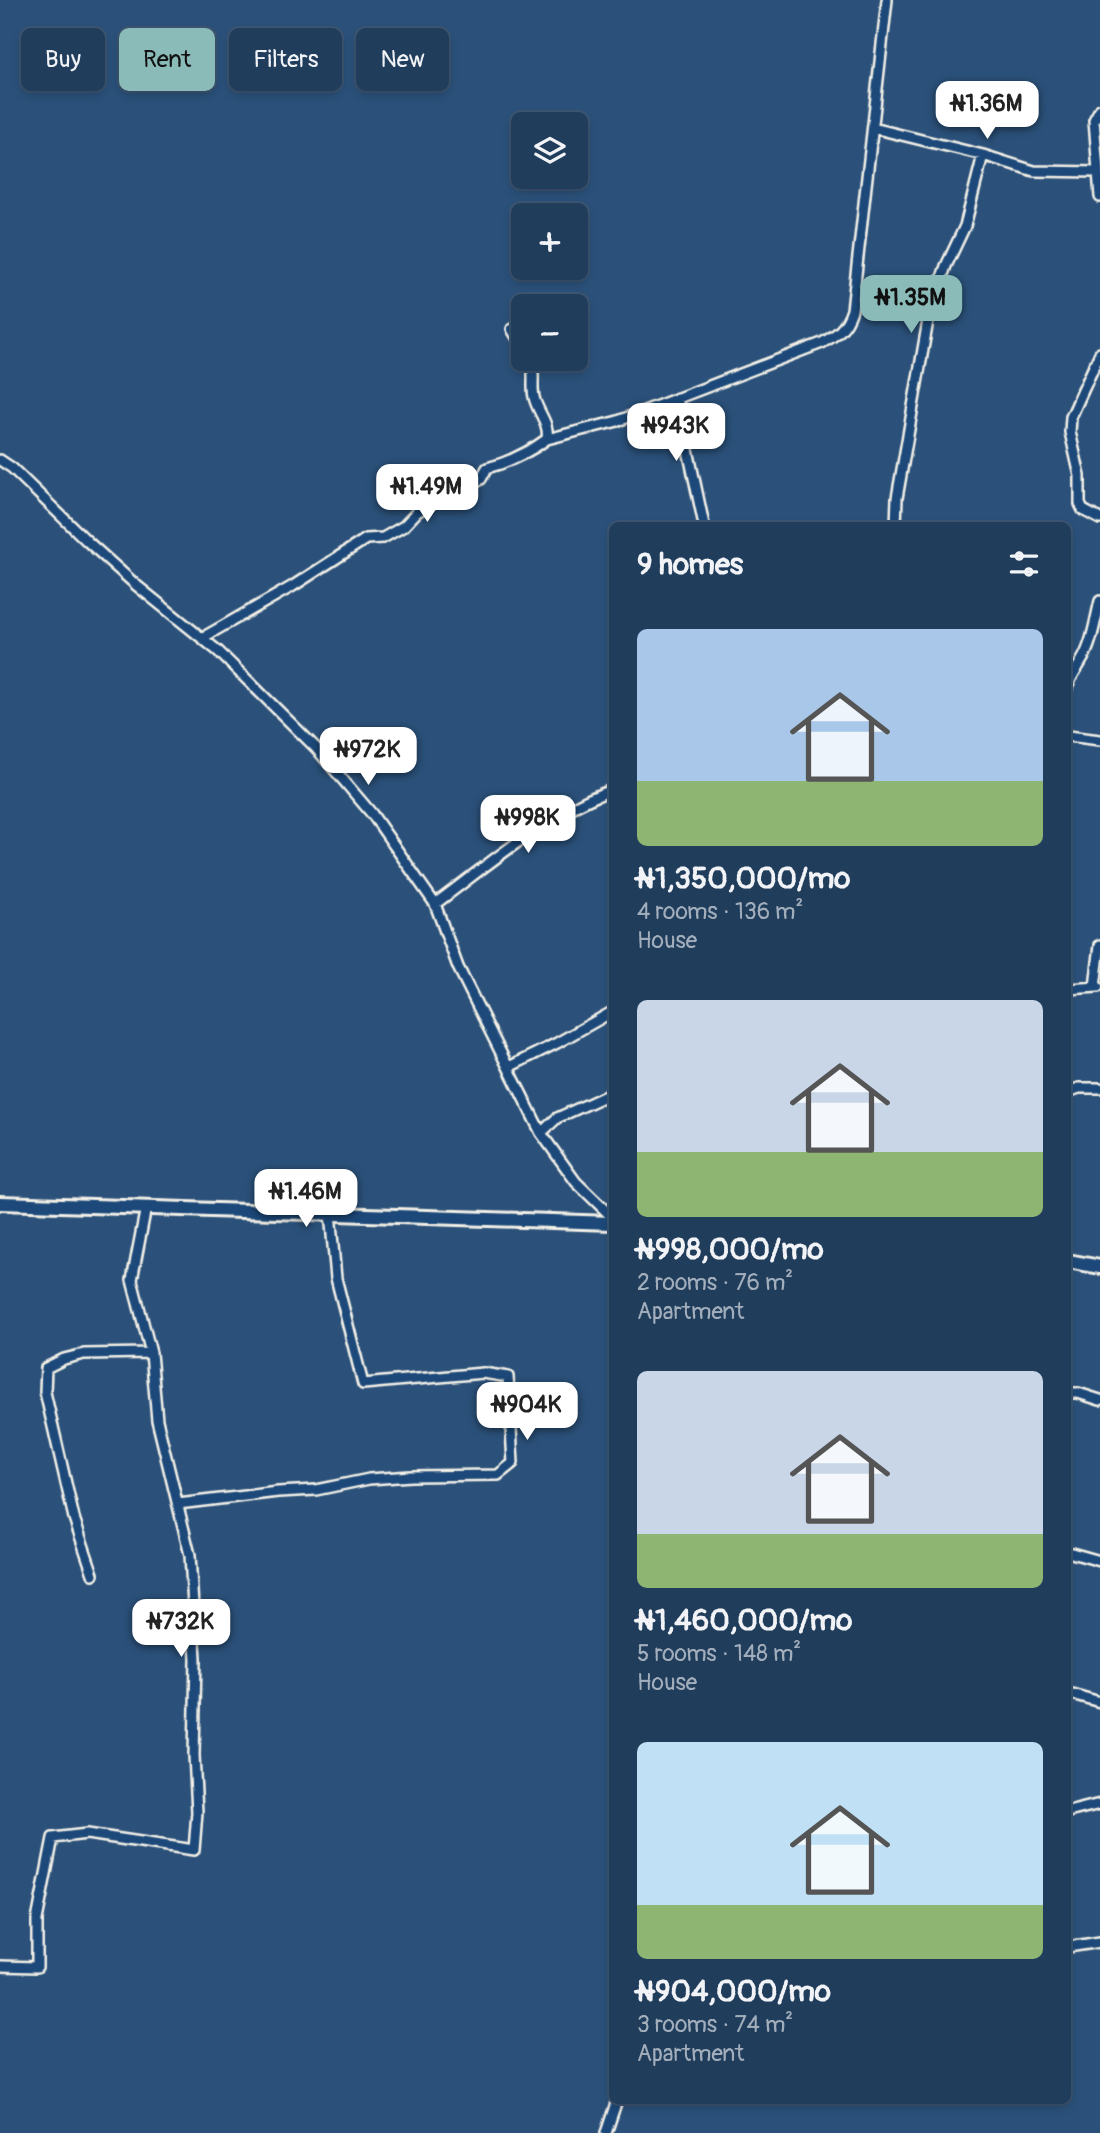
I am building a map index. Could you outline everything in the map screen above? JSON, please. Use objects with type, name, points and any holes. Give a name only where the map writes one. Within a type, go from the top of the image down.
[{"type":"main road","points":[[0,1203],[609,1223]]},
{"type":"main road","points":[[1071,1262],[1100,1267]]},
{"type":"street","points":[[202,638],[293,586],[366,539],[383,538],[394,532],[417,512],[447,494],[464,489],[481,479],[487,468],[509,461],[547,439],[618,421],[822,343],[842,331],[852,310],[887,0]]},
{"type":"street","points":[[1100,109],[1094,120],[1100,197]]},
{"type":"street","points":[[873,128],[983,155],[1034,171],[1098,172]]},
{"type":"street","points":[[896,522],[897,498],[929,315],[946,266],[965,226],[983,155]]},
{"type":"street","points":[[1100,353],[1071,417],[1070,432],[1078,465],[1081,508],[1100,519]]},
{"type":"street","points":[[533,371],[534,398],[548,430],[547,439]]},
{"type":"street","points":[[677,398],[703,522]]},
{"type":"street","points":[[0,460],[12,468],[117,567],[218,651],[316,748],[372,814],[435,904],[458,967],[541,1133],[576,1182],[609,1214]]},
{"type":"street","points":[[1071,676],[1082,662],[1100,601]]},
{"type":"street","points":[[1071,736],[1100,740]]},
{"type":"street","points":[[435,904],[560,816],[609,791]]},
{"type":"street","points":[[1071,989],[1098,987],[1100,945]]},
{"type":"street","points":[[509,1067],[609,1014]]},
{"type":"street","points":[[1071,1091],[1100,1088]]},
{"type":"street","points":[[541,1133],[557,1118],[609,1094]]},
{"type":"street","points":[[0,1966],[37,1967],[37,1920],[53,1838],[87,1834],[194,1850],[197,1812],[194,1755],[195,1659],[190,1555],[157,1420],[151,1353],[132,1279],[146,1207]]},
{"type":"street","points":[[178,1503],[316,1490],[369,1479],[498,1475],[513,1463],[509,1377],[483,1373],[363,1384],[336,1278],[330,1213]]},
{"type":"street","points":[[93,1574],[74,1518],[45,1392],[46,1368],[64,1359],[84,1354],[151,1353]]},
{"type":"street","points":[[1071,1394],[1100,1400]]},
{"type":"street","points":[[1071,1553],[1100,1561]]},
{"type":"street","points":[[1071,1694],[1100,1702]]},
{"type":"street","points":[[1071,1811],[1100,1804]]},
{"type":"street","points":[[1071,1947],[1100,1942]]},
{"type":"street","points":[[606,2133],[616,2104]]}]
